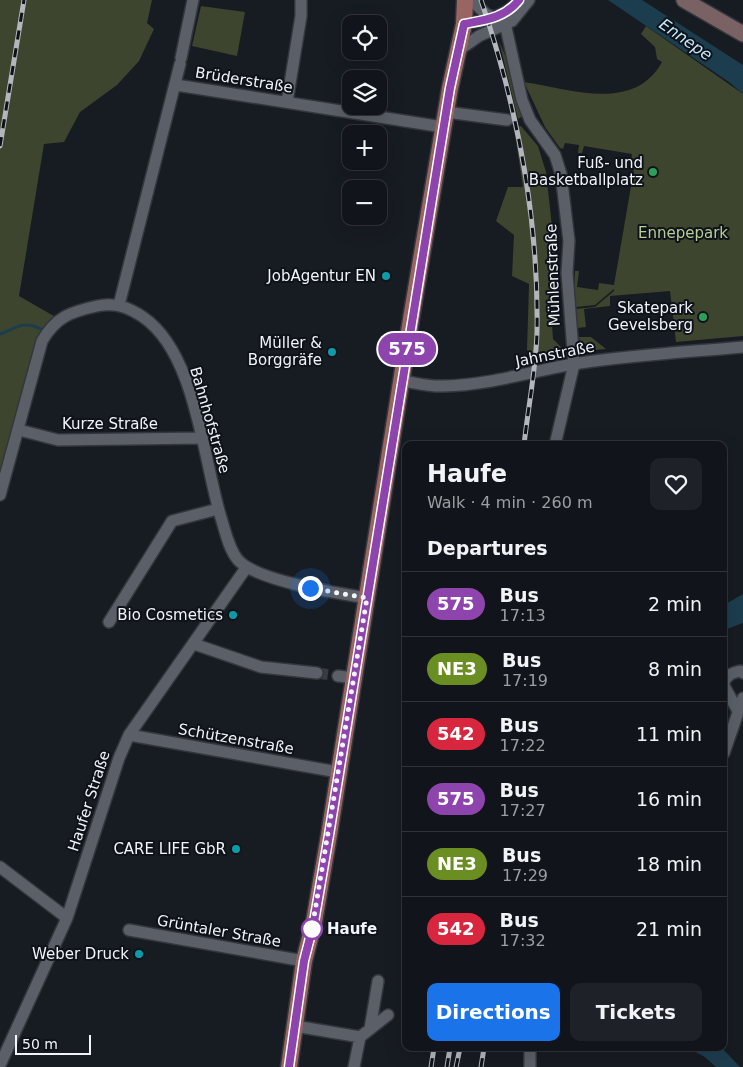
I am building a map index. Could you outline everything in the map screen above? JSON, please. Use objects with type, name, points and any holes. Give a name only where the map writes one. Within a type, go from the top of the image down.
[{"type":"main road","points":[[289,1067],[304,961],[314,922],[338,772],[346,677],[367,598],[444,119],[464,24],[465,0]]},
{"type":"main road","points":[[684,0],[743,34]]},
{"type":"street","points":[[176,85],[193,0]]},
{"type":"street","points":[[287,102],[302,16],[301,0]]},
{"type":"street","points":[[472,0],[486,14],[501,19]]},
{"type":"street","points":[[459,50],[491,30],[519,0]]},
{"type":"street","points":[[464,24],[501,19],[519,14],[529,0]]},
{"type":"street","name":"Mühlenstraße","points":[[501,19],[522,100],[530,120],[555,155],[561,174],[570,250],[567,273],[574,364],[556,441]]},
{"type":"street","name":"Brüderstraße","points":[[119,305],[176,85],[287,102],[444,119],[507,120]]},
{"type":"street","points":[[0,495],[42,341],[48,330],[59,319],[75,312],[103,305],[119,305]]},
{"type":"street","name":"Bahnhofstraße","points":[[119,305],[147,320],[161,336],[178,362],[190,392],[218,509],[230,547],[236,558],[246,568]]},
{"type":"street","name":"Jahnstraße","points":[[402,381],[442,387],[518,377],[574,364],[615,358],[743,347]]},
{"type":"street","name":"Kurze Straße","points":[[19,430],[58,440],[202,438]]},
{"type":"street","points":[[109,622],[172,521],[218,509]]},
{"type":"street","points":[[246,568],[310,588],[367,598]]},
{"type":"street","name":"Haufer Straße","points":[[0,1065],[67,918],[119,758],[129,735],[246,568]]},
{"type":"street","points":[[194,644],[260,667],[318,673]]},
{"type":"street","points":[[727,677],[732,673],[743,673]]},
{"type":"street","points":[[727,690],[738,711]]},
{"type":"street","points":[[727,744],[743,698]]},
{"type":"street","name":"Schützenstraße","points":[[129,735],[338,772]]},
{"type":"street","points":[[0,867],[67,918]]},
{"type":"street","name":"Grüntaler Straße","points":[[129,930],[304,961]]},
{"type":"street","points":[[370,1029],[378,981]]},
{"type":"street","points":[[354,1067],[360,1037],[388,1016]]},
{"type":"street","points":[[295,1026],[360,1037]]},
{"type":"street","points":[[530,1051],[530,1067]]},
{"type":"green space","points":[[0,0],[152,0],[147,23],[154,29],[139,61],[117,85],[80,112],[64,142],[44,144],[19,296],[59,319],[48,330],[0,495]]},
{"type":"green space","points":[[201,6],[245,12],[237,56],[192,46]]},
{"type":"green space","name":"Ennepepark","points":[[646,26],[743,94],[743,336],[676,342],[670,291],[610,296],[610,306],[584,309],[586,327],[577,328],[575,309],[595,307],[614,291],[614,289],[595,305],[576,307],[574,290],[575,271],[579,271],[577,287],[598,290],[599,283],[614,285],[635,163],[631,162],[632,154],[584,146],[582,153],[578,153],[579,145],[565,143],[563,149],[560,148],[545,127],[524,82],[600,94],[618,93],[635,88],[650,78],[662,62],[657,59],[655,47],[641,34]]},
{"type":"green space","points":[[499,41],[508,62],[523,116],[518,119]]},
{"type":"green space","points":[[521,126],[538,146],[546,172],[559,290],[550,297],[553,339],[561,347],[557,356],[542,361],[527,350],[529,284],[512,276],[514,235],[496,221],[508,187],[523,187],[514,128]]},
{"type":"green space","points":[[579,337],[591,337],[606,349],[584,351],[580,346]]},
{"type":"water","name":"Ennepe","points":[[608,0],[642,0],[743,65],[743,94],[729,82]]},
{"type":"water","points":[[743,594],[743,623],[727,629],[727,603]]},
{"type":"water","points":[[694,1051],[725,1051],[740,1067],[716,1067],[705,1057]]},
{"type":"waterway","points":[[0,334],[24,325],[41,329]]},
{"type":"tunnel","points":[[317,673],[338,676]]},
{"type":"railway","points":[[0,146],[24,0]]},
{"type":"railway","points":[[481,0],[494,40],[515,122],[530,205],[537,290],[537,332],[534,374],[525,441]]},
{"type":"railway","points":[[431,1067],[434,1051]]},
{"type":"railway","points":[[447,1067],[450,1051]]},
{"type":"railway","points":[[456,1067],[459,1051]]},
{"type":"railway","points":[[481,1067],[484,1051]]},
{"type":"bus line","name":"575","points":[[289,1067],[304,961],[314,922],[329,835],[412,313],[425,247],[450,88],[464,24],[499,16],[515,6],[519,0]]},
{"type":"place","name":"Fuß- und Basketballplatz","points":[[653,172]]},
{"type":"place","name":"JobAgentur EN","points":[[386,276]]},
{"type":"place","name":"Skatepark Gevelsberg","points":[[703,317]]},
{"type":"place","name":"Müller & Borggräfe","points":[[332,352]]},
{"type":"place","name":"Bio Cosmetics","points":[[233,615]]},
{"type":"place","name":"CARE LIFE GbR","points":[[236,849]]},
{"type":"place","name":"Haufe","points":[[312,929]]},
{"type":"place","name":"Weber Druck","points":[[139,954]]},
{"type":"route","points":[[310,588],[367,598],[312,929]]}]
